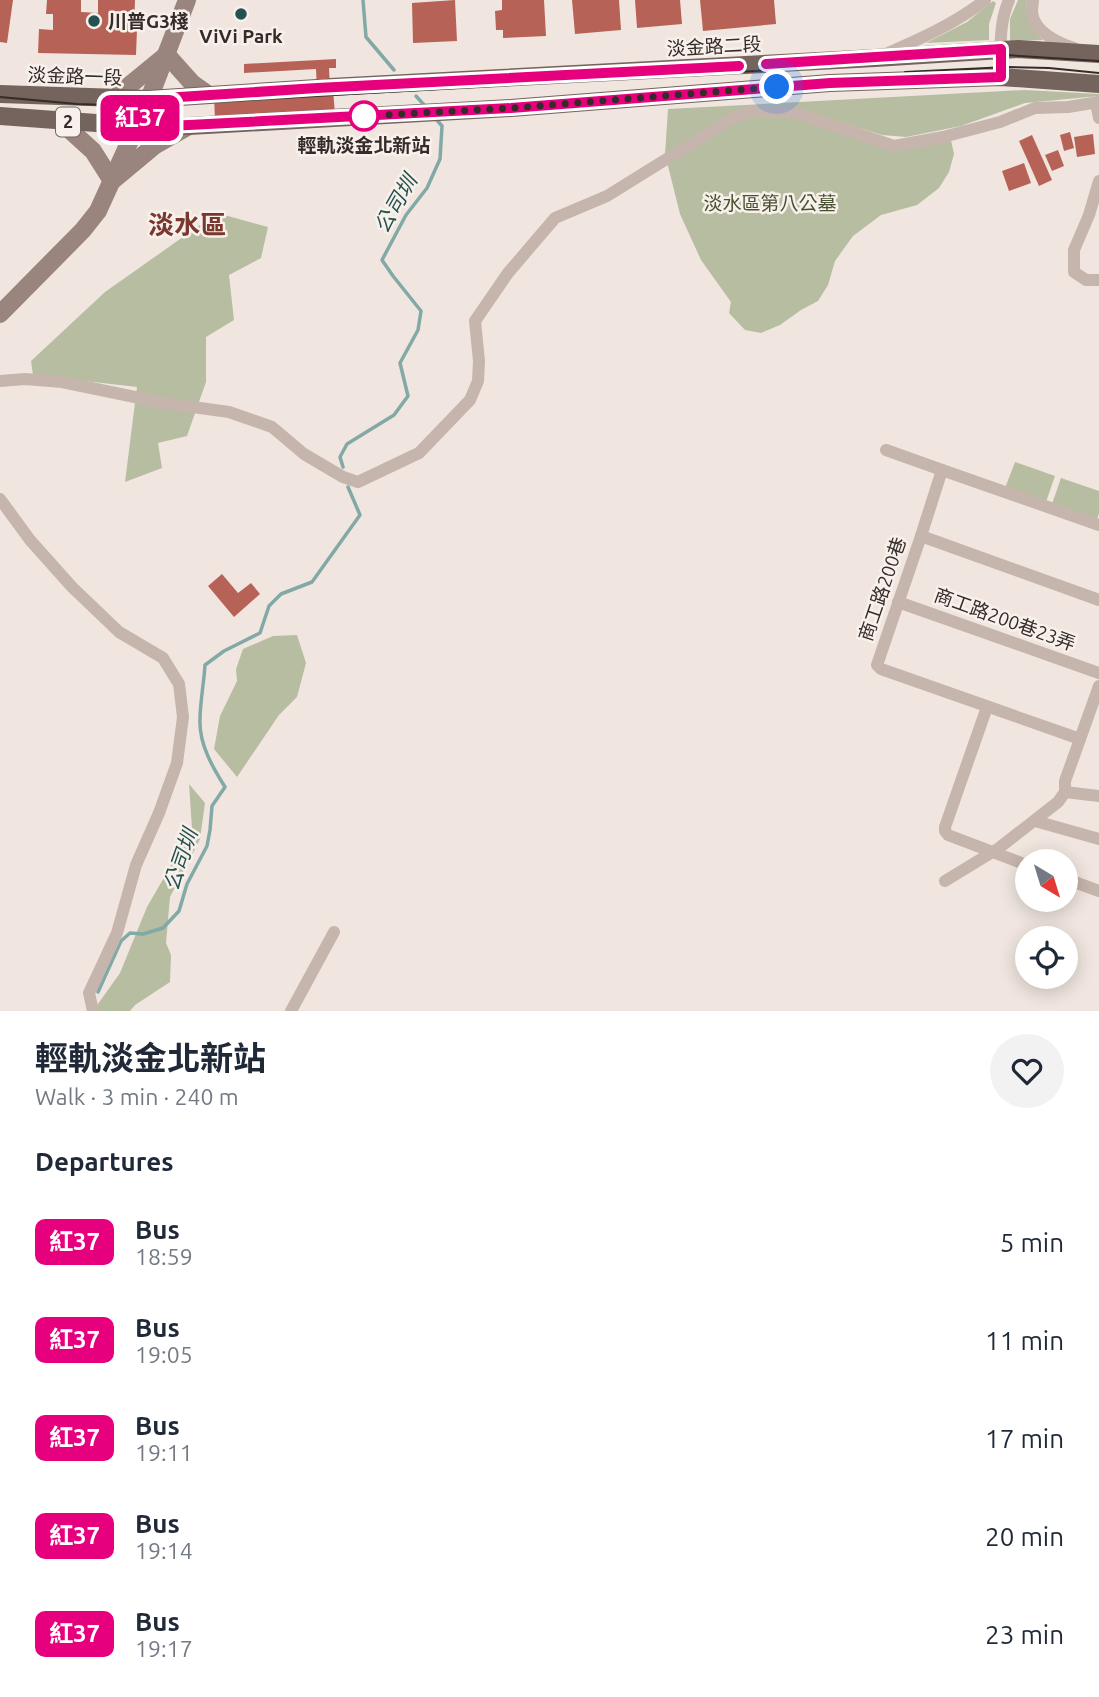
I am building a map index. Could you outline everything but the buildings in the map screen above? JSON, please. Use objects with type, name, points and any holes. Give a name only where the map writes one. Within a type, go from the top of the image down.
[{"type":"main road","points":[[0,314],[83,230],[98,211],[149,99],[187,0]]},
{"type":"main road","name":"淡金路二段","points":[[149,99],[1001,49],[1093,53]]},
{"type":"main road","points":[[167,55],[192,83],[209,95]]},
{"type":"main road","points":[[114,98],[167,55]]},
{"type":"main road","name":"2","points":[[0,116],[137,127],[511,108],[830,83],[1001,77],[1099,84]]},
{"type":"main road","name":"淡金路一段","points":[[0,94],[149,99]]},
{"type":"main road","points":[[60,121],[93,151],[112,181]]},
{"type":"main road","points":[[112,181],[154,146],[189,125]]},
{"type":"street","points":[[875,58],[966,15],[985,0]]},
{"type":"street","points":[[1001,77],[1003,14],[1009,0]]},
{"type":"street","points":[[1033,0],[1032,14],[1042,31],[1060,43],[1093,53]]},
{"type":"street","points":[[0,381],[25,379],[62,382],[164,403],[229,412],[272,427],[304,454],[342,477],[358,482],[419,453],[470,400],[478,382],[475,321],[508,273],[555,218],[607,196],[731,119],[750,112],[793,112],[894,145],[943,137],[1000,122],[1035,108],[1097,103],[1099,118]]},
{"type":"street","points":[[1099,181],[1089,215],[1074,250],[1074,272],[1086,280],[1099,280]]},
{"type":"street","points":[[886,450],[1099,525]]},
{"type":"street","name":"商工路200巷","points":[[942,470],[876,662],[878,667],[1080,739]]},
{"type":"street","points":[[0,499],[30,540],[72,587],[119,632],[163,658],[179,684],[183,716],[177,763],[136,865],[117,933],[89,993],[93,1011]]},
{"type":"street","points":[[921,536],[1099,600]]},
{"type":"street","name":"商工路200巷23弄","points":[[898,602],[1099,673]]},
{"type":"street","points":[[945,881],[1035,821],[1058,802],[1065,792],[1065,781],[1099,686]]},
{"type":"street","points":[[987,707],[945,831],[948,835],[1015,861]]},
{"type":"street","points":[[1065,792],[1099,796]]},
{"type":"street","points":[[1035,821],[1099,839]]},
{"type":"street","points":[[1078,883],[1099,891]]},
{"type":"street","points":[[291,1011],[334,932]]},
{"type":"green space","points":[[1018,0],[1027,0],[1030,22],[1043,40],[1010,41],[1010,19]]},
{"type":"green space","points":[[993,1],[996,3],[989,24],[989,40],[926,43],[967,22]]},
{"type":"green space","name":"淡水區第八公墓","points":[[1025,90],[1099,96],[1025,103],[961,126],[906,137],[882,135],[794,108],[751,116],[792,116],[893,150],[951,140],[954,154],[949,172],[939,188],[917,205],[881,215],[853,236],[835,261],[828,285],[818,301],[780,325],[761,333],[745,330],[729,313],[731,302],[701,260],[680,214],[665,154],[668,109]]},
{"type":"green space","points":[[217,213],[268,227],[261,258],[229,275],[234,320],[206,337],[206,382],[187,436],[158,443],[162,468],[125,482],[137,387],[33,375],[31,361],[105,292]]},
{"type":"green space","points":[[1015,462],[1055,476],[1046,502],[1005,488]]},
{"type":"green space","points":[[1061,478],[1099,491],[1097,520],[1052,504]]},
{"type":"green space","points":[[297,635],[306,663],[297,697],[279,715],[237,777],[214,749],[220,716],[237,681],[236,669],[243,649],[273,636]]},
{"type":"green space","points":[[189,784],[205,803],[200,839],[170,897],[166,943],[171,955],[170,982],[130,1011],[93,1011],[120,973],[147,907],[192,829]]},
{"type":"waterway","name":"公司圳","points":[[363,0],[366,37],[394,70]]},
{"type":"waterway","name":"公司圳","points":[[416,96],[425,106]]},
{"type":"waterway","name":"公司圳","points":[[343,467],[340,457],[347,444],[394,415],[408,396],[400,363],[418,330],[421,311],[382,260],[406,215],[427,188],[440,159],[442,126],[436,119]]},
{"type":"waterway","name":"公司圳","points":[[98,992],[121,941],[130,933],[143,934],[163,928],[179,911],[187,884],[207,846],[212,806],[225,787],[208,755],[200,729],[205,665],[224,651],[260,633],[269,606],[281,594],[312,582],[360,515],[348,487]]},
{"type":"tram line","points":[[0,97],[140,106],[1006,55],[1099,61]]},
{"type":"tram line","points":[[905,72],[1007,67],[1099,73]]},
{"type":"bus line","name":"紅37","points":[[739,66],[149,99],[137,127],[511,108],[830,83],[1001,77],[1001,49],[766,64]]},
{"type":"place","name":"ViVi Park","points":[[241,14]]},
{"type":"place","name":"川普G3棧","points":[[94,21]]},
{"type":"place","name":"輕軌淡金北新站","points":[[364,116]]},
{"type":"district","name":"淡水區","points":[[187,225]]},
{"type":"route","points":[[364,116],[511,108],[777,87]]}]
